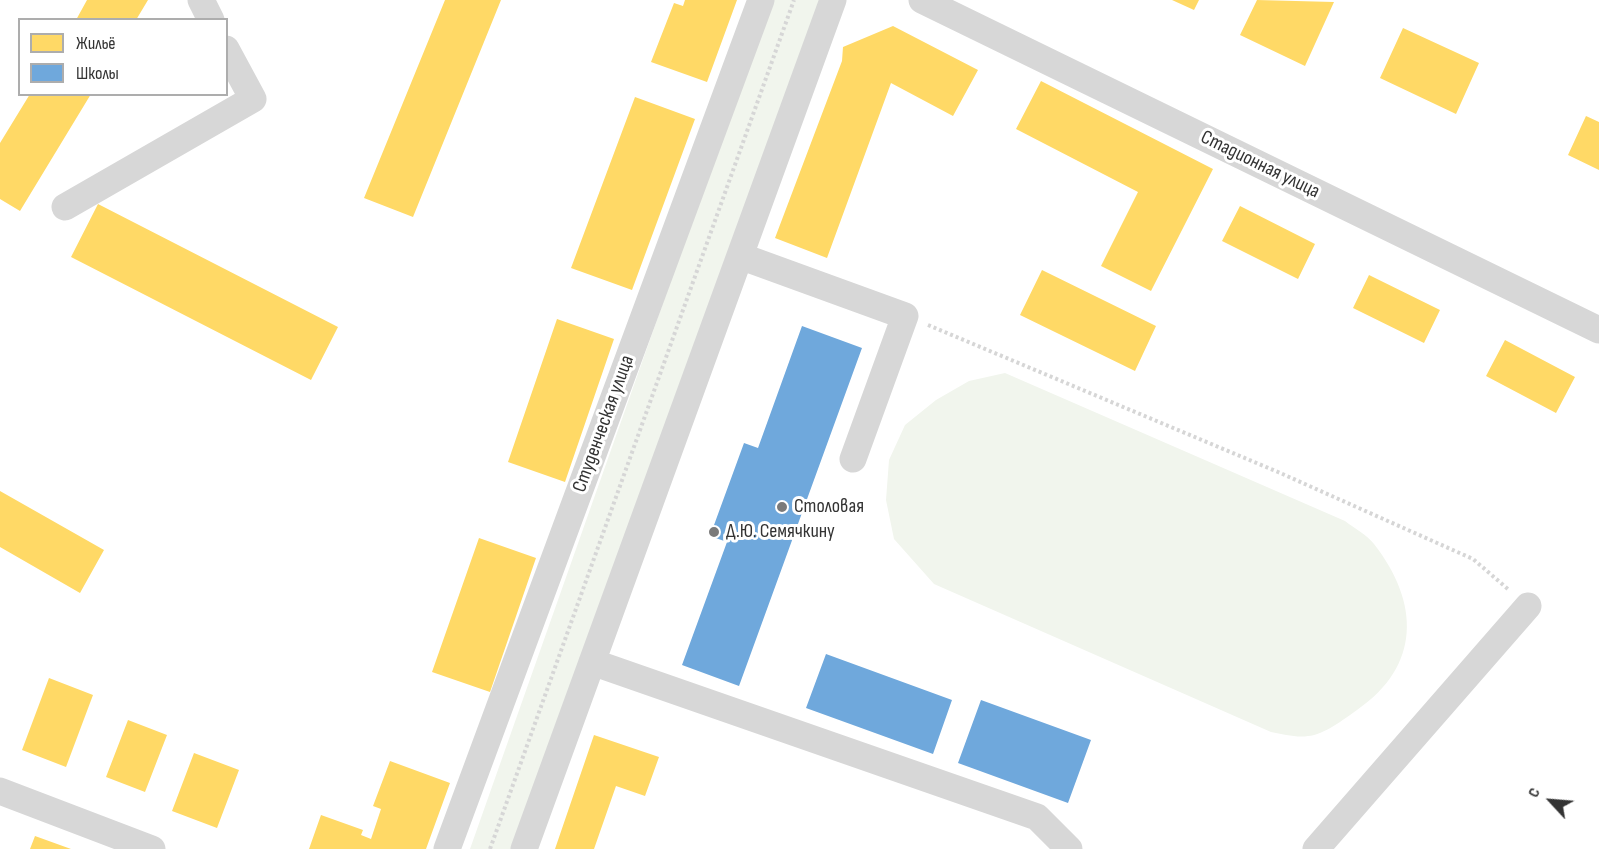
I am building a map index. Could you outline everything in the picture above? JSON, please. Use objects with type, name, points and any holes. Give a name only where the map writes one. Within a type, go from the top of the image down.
[{"type":"street","points":[[201,0],[210,18]]},
{"type":"street","name":"Студенческая улица","points":[[447,849],[760,0]]},
{"type":"street","points":[[524,849],[833,0]]},
{"type":"street","name":"Стадионная улица","points":[[922,0],[1599,330]]},
{"type":"street","points":[[65,207],[253,99],[228,53]]},
{"type":"street","points":[[740,256],[905,316],[853,459]]},
{"type":"street","points":[[1316,849],[1528,606]]},
{"type":"street","points":[[592,662],[1037,817],[1069,849]]},
{"type":"street","points":[[0,792],[153,849]]},
{"type":"path","points":[[490,849],[794,0]]},
{"type":"path","points":[[905,316],[1278,472],[1473,559],[1528,606]]},
{"type":"shaded area","points":[[770,0],[820,0],[517,849],[470,849]]},
{"type":"shaded area","points":[[1005,373],[1345,521],[1368,538],[1389,566],[1400,589],[1406,611],[1407,633],[1403,654],[1393,674],[1378,693],[1346,718],[1321,733],[1290,736],[1271,732],[934,584],[894,539],[886,500],[889,460],[905,425],[936,400],[969,381]]},
{"type":"building: Жильё","points":[[87,0],[148,0],[137,18],[77,18]]},
{"type":"building: Жильё","points":[[445,0],[501,0],[413,217],[364,198]]},
{"type":"building: Жильё","points":[[685,0],[737,0],[707,82],[651,62],[674,3],[683,6]]},
{"type":"building: Жильё","points":[[1172,0],[1199,0],[1194,10]]},
{"type":"building: Жильё","points":[[1257,0],[1334,2],[1305,66],[1240,35]]},
{"type":"building: Жильё","points":[[893,26],[978,70],[953,116],[891,83],[827,258],[775,238],[842,61],[843,47]]},
{"type":"building: Жильё","points":[[1403,28],[1479,63],[1456,114],[1380,78]]},
{"type":"building: Жильё","points":[[1041,81],[1213,169],[1151,291],[1101,266],[1138,192],[1016,129]]},
{"type":"building: Жильё","points":[[29,96],[90,96],[20,211],[0,199],[0,143]]},
{"type":"building: Жильё","points":[[635,97],[695,119],[632,290],[571,268]]},
{"type":"building: Жильё","points":[[1586,116],[1599,122],[1599,170],[1568,155]]},
{"type":"building: Жильё","points":[[98,204],[338,327],[311,380],[71,257]]},
{"type":"building: Жильё","points":[[1240,206],[1315,244],[1298,279],[1222,241]]},
{"type":"building: Жильё","points":[[1042,270],[1156,326],[1135,371],[1020,315]]},
{"type":"building: Жильё","points":[[1369,275],[1440,310],[1424,343],[1353,308]]},
{"type":"building: Жильё","points":[[557,319],[614,339],[565,482],[508,462]]},
{"type":"building: Жильё","points":[[1505,340],[1575,377],[1556,413],[1486,376]]},
{"type":"building: Жильё","points":[[0,491],[104,550],[80,593],[0,547]]},
{"type":"building: Жильё","points":[[479,538],[536,558],[490,692],[432,672]]},
{"type":"building: Жильё","points":[[49,678],[93,695],[66,767],[22,750]]},
{"type":"building: Жильё","points":[[128,720],[167,735],[145,792],[106,777]]},
{"type":"building: Жильё","points":[[594,735],[659,757],[645,796],[616,786],[594,849],[555,849]]},
{"type":"building: Жильё","points":[[194,753],[239,770],[217,828],[172,811]]},
{"type":"building: Жильё","points":[[390,761],[450,783],[426,849],[309,849],[321,815],[363,830],[361,835],[371,839],[381,809],[373,806]]},
{"type":"building: Жильё","points":[[35,836],[71,849],[30,849]]},
{"type":"building: Школы","points":[[802,326],[862,348],[739,686],[682,665],[727,542],[710,536],[744,443],[758,448]]},
{"type":"building: Школы","points":[[826,654],[952,700],[933,754],[806,708]]},
{"type":"building: Школы","points":[[981,700],[1091,740],[1068,803],[958,763]]},
{"type":"place","name":"Столовая","points":[[782,507]]},
{"type":"place","name":"Д.Ю. Семячкину","points":[[714,532]]}]
